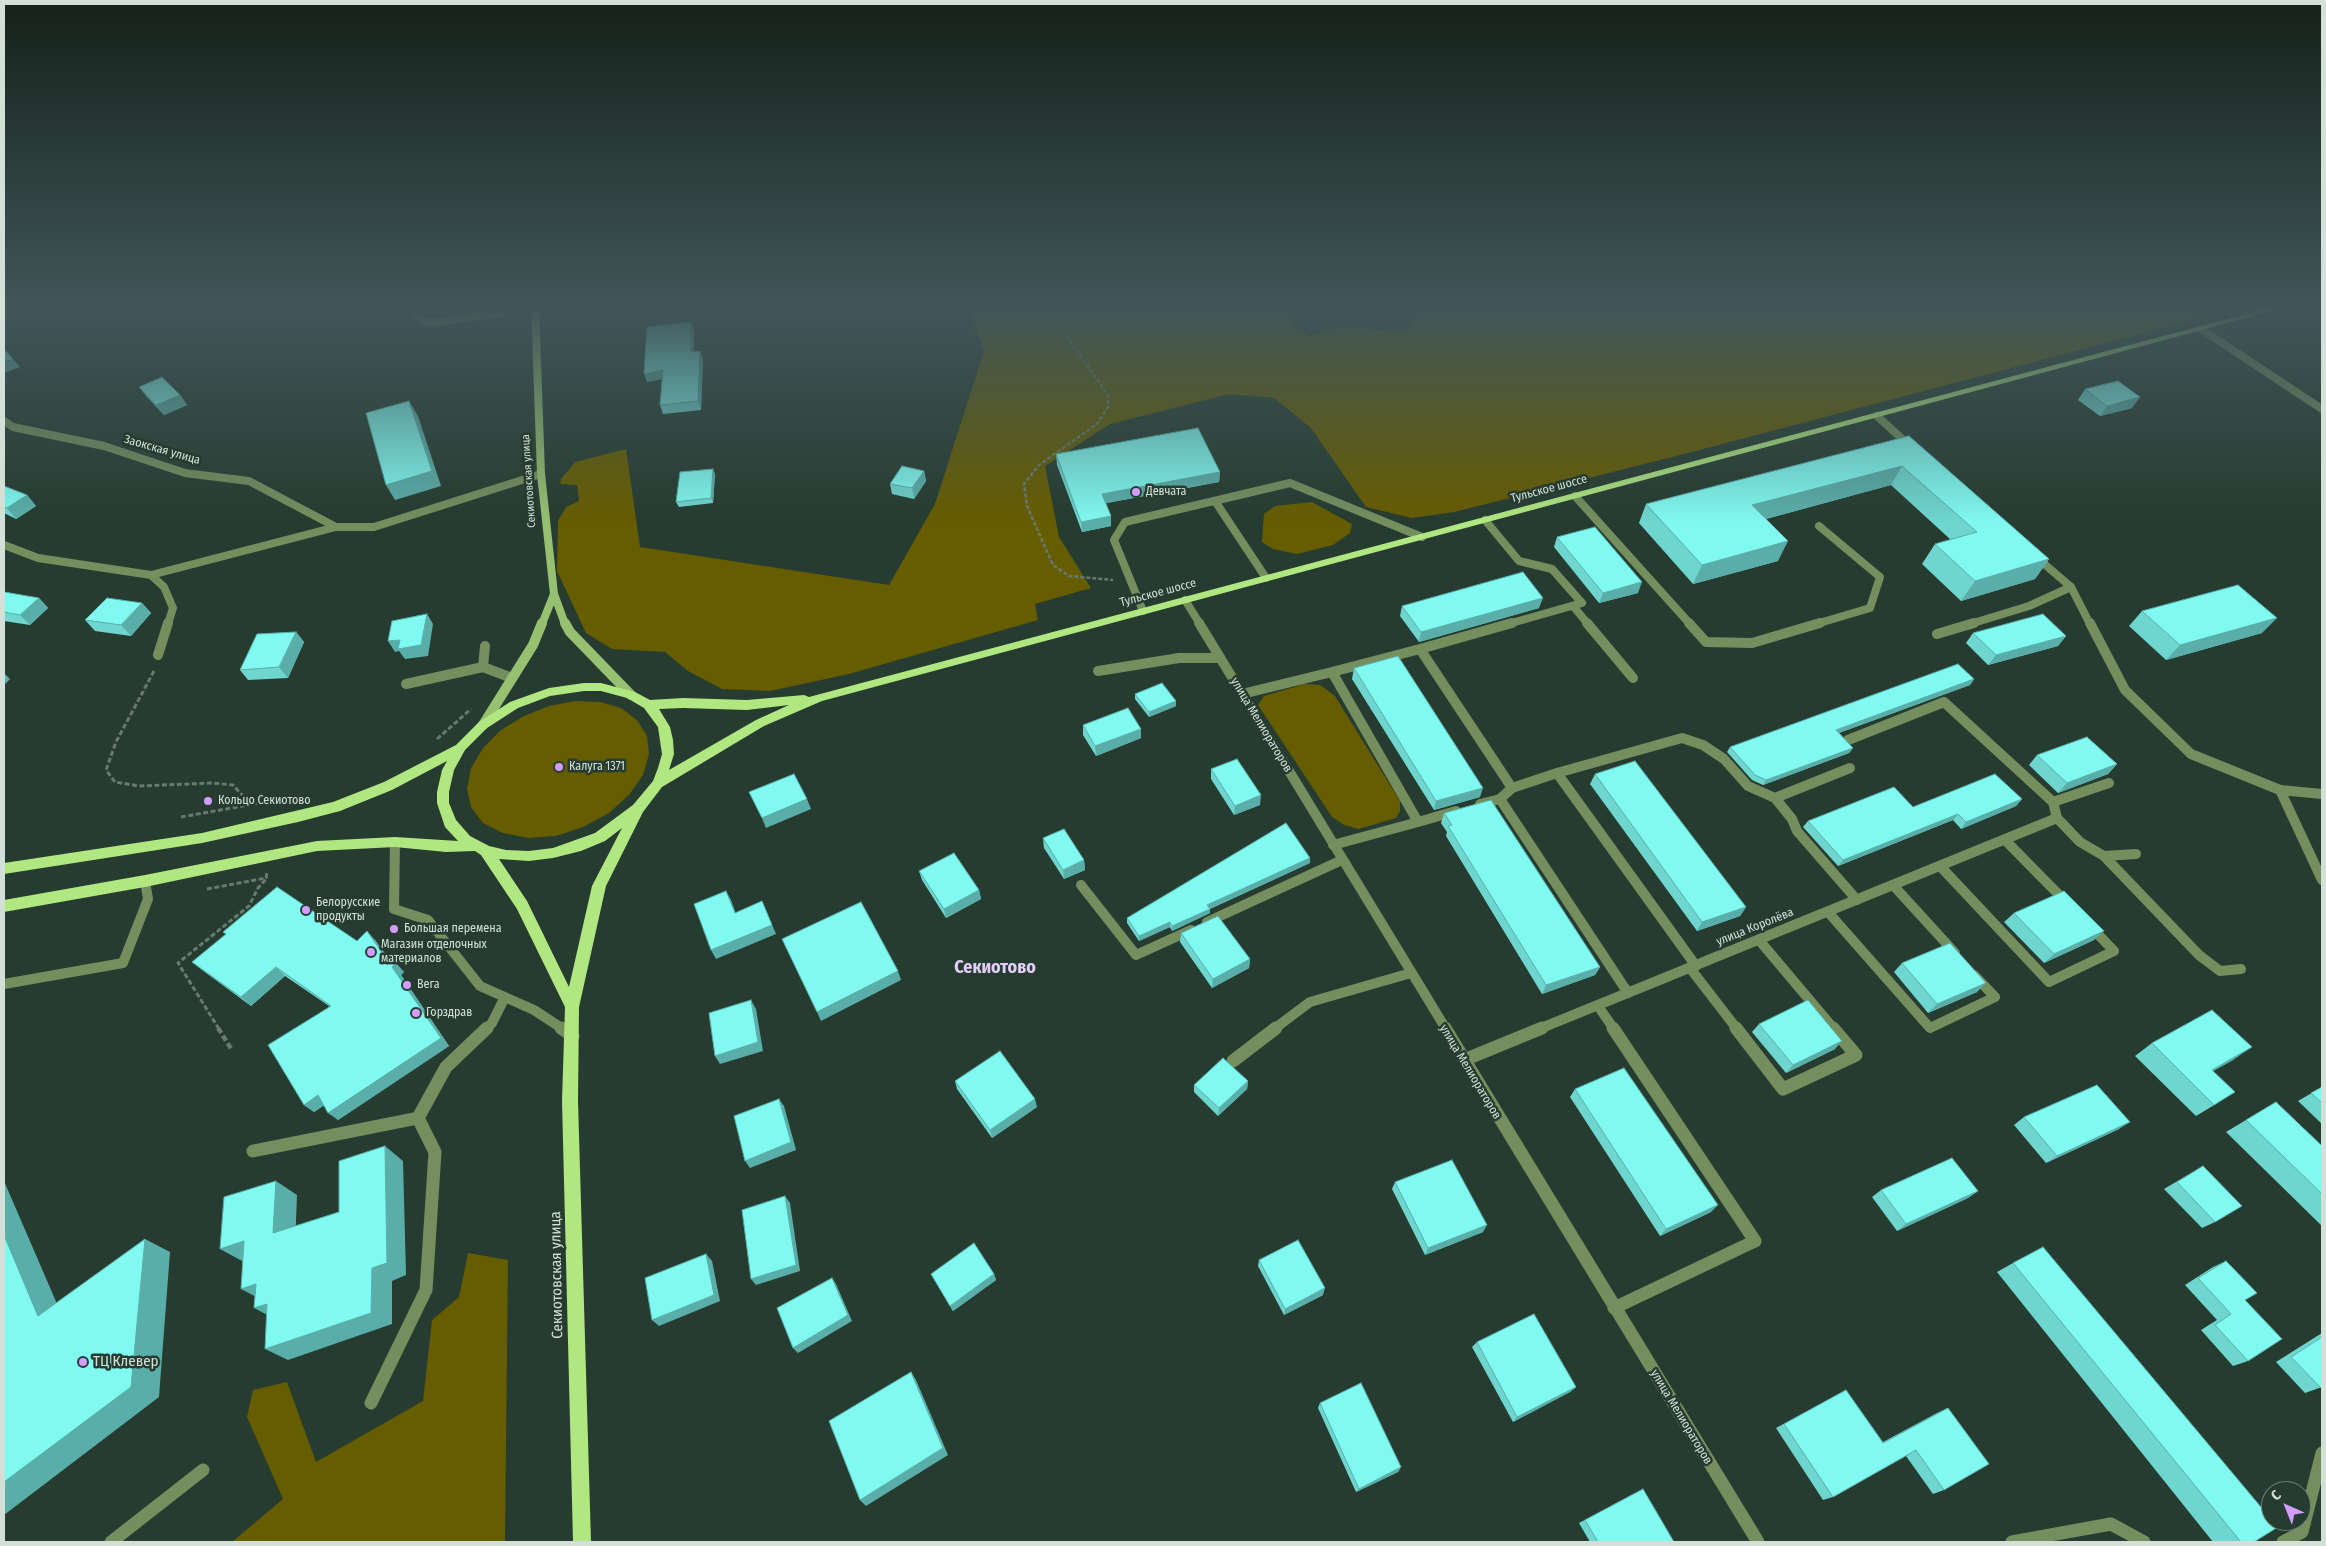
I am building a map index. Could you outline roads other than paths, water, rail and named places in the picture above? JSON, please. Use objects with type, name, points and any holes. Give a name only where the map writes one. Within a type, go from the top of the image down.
[{"type":"main road","name":"Секиотовская улица","points":[[538,378],[541,474],[554,594],[562,618],[570,632],[631,695]]},
{"type":"main road","name":"Тульское шоссе","points":[[819,697],[2017,378]]},
{"type":"main road","points":[[483,725],[533,646],[554,594]]},
{"type":"main road","points":[[601,687],[631,695],[648,705],[657,715],[667,740],[666,761],[658,783],[638,809],[600,886],[572,1007],[522,905],[481,848],[457,832],[446,814],[443,792],[448,770],[461,747],[483,725],[514,705],[548,692],[566,688],[601,687]]},
{"type":"main road","points":[[648,705],[683,703],[747,705],[819,697]]},
{"type":"main road","points":[[658,783],[760,723],[819,697]]},
{"type":"main road","points":[[4,869],[202,838],[298,817],[335,807],[388,786],[461,747]]},
{"type":"main road","points":[[4,906],[145,881],[317,846],[395,842],[481,848],[506,855],[529,856],[553,853],[576,847],[600,837],[638,809]]},
{"type":"main road","name":"Секиотовская улица","points":[[572,1007],[573,1036],[570,1101],[582,1542]]},
{"type":"street","points":[[2275,378],[2322,409]]},
{"type":"street","points":[[1876,416],[1920,455]]},
{"type":"street","name":"Заокская улица","points":[[4,421],[13,427],[104,446],[185,472],[249,481],[336,528]]},
{"type":"street","name":"Заокская улица","points":[[4,545],[38,558],[151,575],[336,528],[374,527],[541,474]]},
{"type":"street","points":[[1144,611],[1114,540],[1125,522],[1290,483],[1422,537]]},
{"type":"street","points":[[1575,496],[1706,642],[1752,643],[1870,608],[1880,577],[1819,526]]},
{"type":"street","points":[[1215,501],[1266,578]]},
{"type":"street","points":[[1242,694],[1420,649],[1582,603],[1552,569],[1519,561],[1485,520]]},
{"type":"street","points":[[2028,550],[2071,587],[2125,690],[2191,754],[2280,790],[2322,794]]},
{"type":"street","points":[[151,575],[164,587],[173,608],[158,655]]},
{"type":"street","points":[[1938,634],[2029,606],[2071,587]]},
{"type":"street","name":"улица Мелиораторов","points":[[1185,600],[1758,1542]]},
{"type":"street","points":[[1573,606],[1633,678]]},
{"type":"street","points":[[483,667],[484,646]]},
{"type":"street","points":[[1420,649],[1512,788]]},
{"type":"street","points":[[1098,671],[1179,658],[1220,658]]},
{"type":"street","points":[[406,684],[483,667],[512,678]]},
{"type":"street","points":[[1332,672],[1418,822]]},
{"type":"street","points":[[1848,740],[1944,702],[2053,802],[2058,818],[2080,842],[2104,856],[2199,955],[2220,971],[2241,969]]},
{"type":"street","points":[[1333,845],[1500,799],[1512,788],[1557,773],[1682,738],[1703,744],[1724,759],[1748,786],[1775,798],[1792,819],[1797,831],[1857,900]]},
{"type":"street","points":[[1775,798],[1850,768]]},
{"type":"street","points":[[1557,773],[1693,967],[1783,1089],[1856,1055],[1759,940]]},
{"type":"street","points":[[2053,802],[2109,783]]},
{"type":"street","points":[[2280,790],[2322,880]]},
{"type":"street","points":[[1500,799],[1628,993]]},
{"type":"street","name":"улица Королёва","points":[[1464,1060],[2058,818]]},
{"type":"street","points":[[1940,866],[2049,982],[2114,951],[2005,840]]},
{"type":"street","points":[[395,842],[394,909],[428,920],[480,986],[534,1010],[573,1036]]},
{"type":"street","points":[[2104,856],[2136,854]]},
{"type":"street","points":[[1081,885],[1136,955],[1342,860]]},
{"type":"street","points":[[4,984],[123,963],[148,899],[145,881]]},
{"type":"street","points":[[1828,912],[1930,1028],[1995,997],[1893,885]]},
{"type":"street","points":[[1233,1060],[1310,1002],[1411,973]]},
{"type":"street","points":[[254,1151],[418,1118],[446,1067],[492,1023],[505,997]]},
{"type":"street","points":[[1598,1006],[1755,1241],[1614,1308]]},
{"type":"street","points":[[371,1403],[426,1290],[436,1152],[418,1118]]},
{"type":"street","points":[[2283,1542],[2302,1532],[2322,1453]]},
{"type":"street","points":[[110,1542],[203,1470]]},
{"type":"street","points":[[2012,1542],[2111,1524],[2144,1542]]},
{"type":"place","name":"Девчата","points":[[1136,492]]},
{"type":"place","name":"Калуга 1371","points":[[559,767]]},
{"type":"place","name":"Кольцо Секиотово","points":[[208,801]]},
{"type":"place","name":"Белорусские продукты","points":[[306,910]]},
{"type":"place","name":"Большая перемена","points":[[394,929]]},
{"type":"place","name":"Магазин отделочных материалов","points":[[371,952]]},
{"type":"place","name":"Вега","points":[[407,985]]},
{"type":"place","name":"Горздрав","points":[[416,1013]]},
{"type":"place","name":"ТЦ Клевер","points":[[83,1362]]},
{"type":"district","name":"Секиотово","points":[[995,968]]}]
